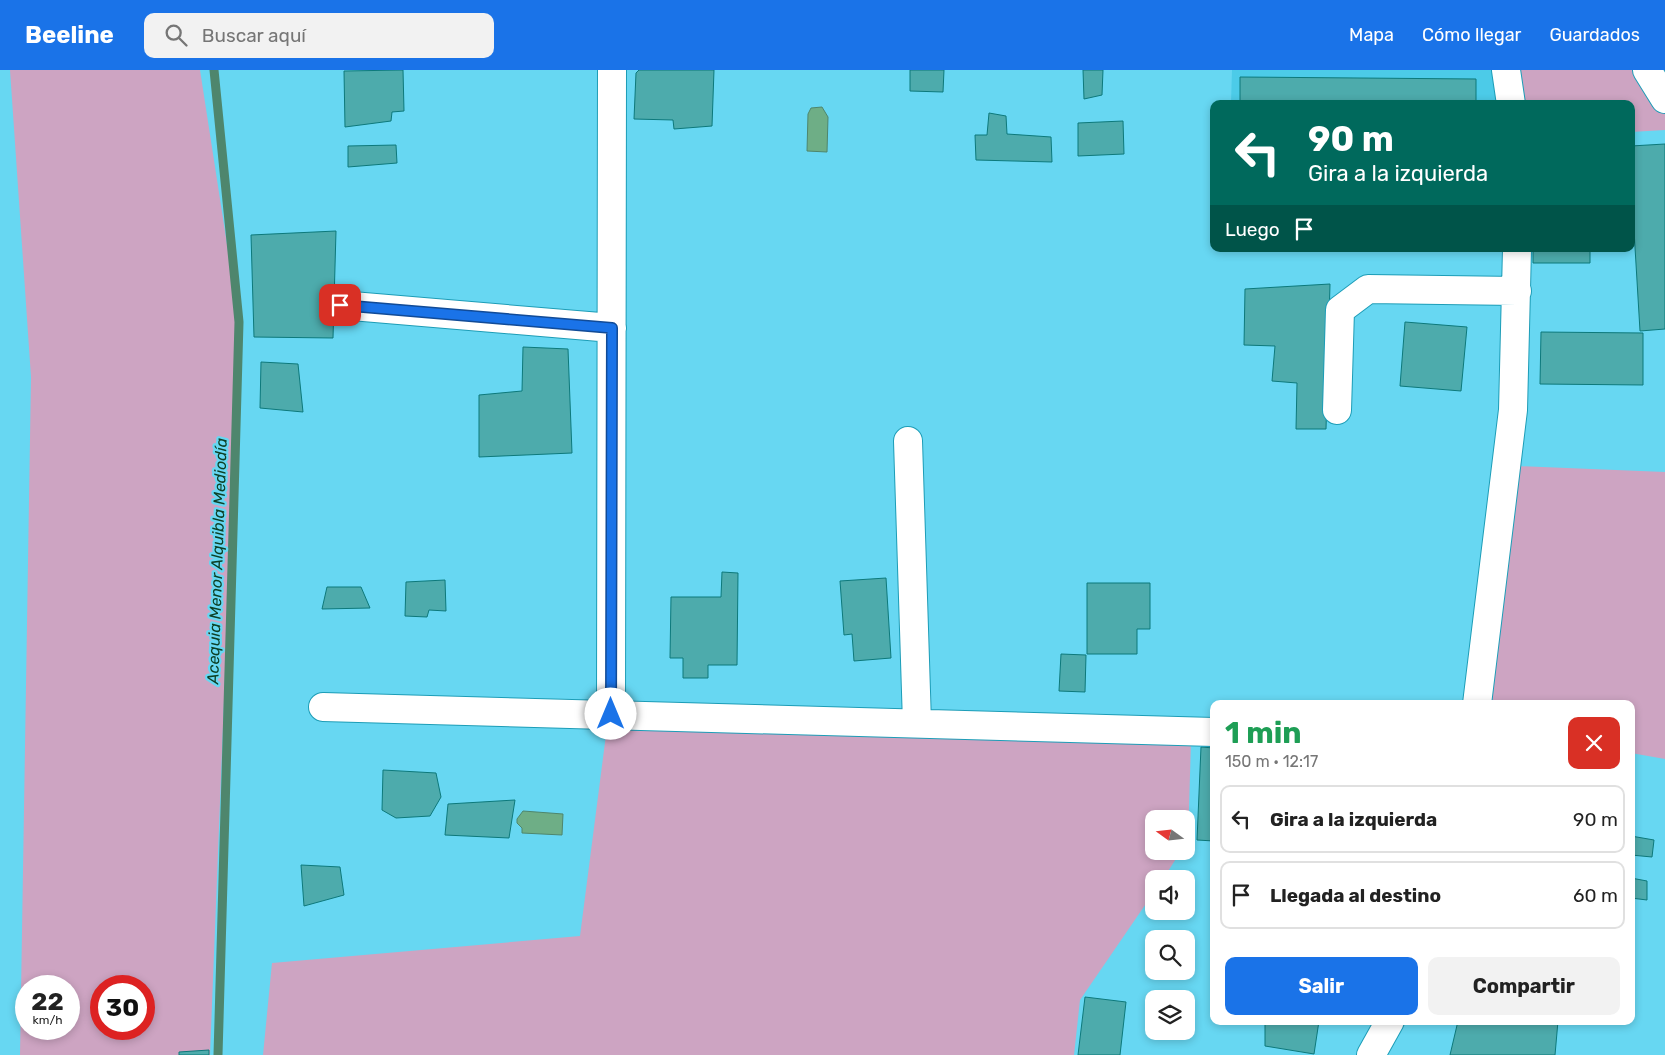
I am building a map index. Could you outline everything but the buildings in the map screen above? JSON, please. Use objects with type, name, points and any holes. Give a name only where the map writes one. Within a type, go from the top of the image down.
[{"type":"street","points":[[611,714],[612,70]]},
{"type":"street","points":[[1506,70],[1510,100]]},
{"type":"street","points":[[1647,70],[1665,98]]},
{"type":"street","points":[[1477,700],[1513,410],[1517,252]]},
{"type":"street","points":[[1337,410],[1340,310],[1368,289],[1517,291]]},
{"type":"street","points":[[340,305],[612,328]]},
{"type":"street","points":[[908,441],[917,724]]},
{"type":"street","points":[[323,707],[1210,732]]},
{"type":"street","points":[[1371,1055],[1388,1025]]},
{"type":"shaded area","points":[[10,70],[200,70],[239,322],[210,1055],[20,1055],[20,1040],[80,1040],[80,975],[21,975],[31,377]]},
{"type":"shaded area","points":[[1232,70],[1494,70],[1497,100],[1231,100]]},
{"type":"shaded area","points":[[1517,70],[1665,70],[1665,130],[1635,132],[1635,100],[1521,100]]},
{"type":"shaded area","points":[[822,107],[828,117],[827,152],[807,151],[808,114],[811,108]]},
{"type":"shaded area","points":[[1515,466],[1665,472],[1665,759],[1635,754],[1635,700],[1492,700]]},
{"type":"shaded area","points":[[607,727],[1191,741],[1189,810],[1145,810],[1145,860],[1175,860],[1169,870],[1145,870],[1145,905],[1080,1000],[1074,1055],[263,1055],[272,963],[580,936]]},
{"type":"shaded area","points":[[523,811],[563,814],[562,835],[522,833],[522,828],[517,823],[517,819]]},
{"type":"waterway","name":"Acequia Menor Alquibla Mediodía","points":[[214,70],[239,322],[218,1055]]},
{"type":"route","points":[[340,305],[612,328],[611,714]]}]
